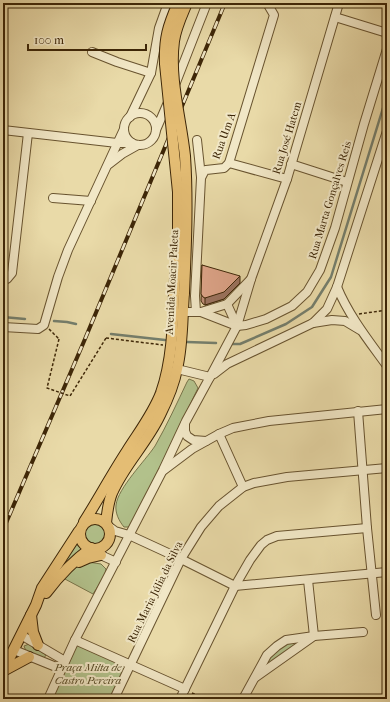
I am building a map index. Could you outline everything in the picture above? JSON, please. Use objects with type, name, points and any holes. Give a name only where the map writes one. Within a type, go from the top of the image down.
[{"type":"main road","name":"Avenida Moacir Paleta","points":[[36,605],[68,567],[97,552],[98,549],[106,544],[110,535],[106,524],[112,494],[160,416],[177,369],[183,312],[179,293],[178,192],[164,48],[166,34],[178,3]]},
{"type":"main road","name":"Avenida Moacir Paleta","points":[[3,671],[36,605],[42,588],[82,526],[127,450],[148,419],[160,393],[168,368],[179,293],[187,219],[187,193],[184,155],[173,67],[174,41],[178,24],[187,3]]},
{"type":"main road","points":[[97,552],[83,544],[79,536],[82,526],[93,518],[102,520],[106,524]]},
{"type":"main road","points":[[31,615],[33,632],[38,646]]},
{"type":"main road","points":[[3,671],[29,657]]},
{"type":"street","points":[[3,327],[36,329],[44,325],[58,277],[68,250],[127,120],[130,117],[151,73],[159,28],[168,3]]},
{"type":"street","points":[[3,130],[143,145],[152,140],[186,60],[207,3]]},
{"type":"street","name":"Rua Um A","points":[[201,178],[206,170],[224,168],[229,162],[274,15],[268,3]]},
{"type":"street","name":"Rua José Hatem","points":[[48,699],[75,640],[163,470],[186,421],[237,326],[251,279],[287,178],[339,3]]},
{"type":"street","points":[[334,17],[387,33]]},
{"type":"street","name":"Rua Marta Gonçalves Reis","points":[[237,326],[253,324],[266,320],[292,306],[307,292],[320,270],[335,228],[347,182],[387,49]]},
{"type":"street","points":[[92,52],[116,62],[151,73]]},
{"type":"street","points":[[130,117],[134,114],[145,114],[153,120],[156,130]]},
{"type":"street","points":[[124,129],[125,135],[135,144]]},
{"type":"street","points":[[313,324],[327,309],[337,287],[387,131]]},
{"type":"street","points":[[3,279],[7,279],[12,273],[28,133]]},
{"type":"street","points":[[197,140],[201,178],[195,296],[198,312]]},
{"type":"street","points":[[108,164],[135,144]]},
{"type":"street","points":[[229,162],[287,178]]},
{"type":"street","points":[[291,164],[347,182]]},
{"type":"street","points":[[53,198],[91,202]]},
{"type":"street","name":"Rua José Hatem","points":[[198,312],[227,304],[251,279]]},
{"type":"street","points":[[337,287],[344,303],[362,332],[387,366]]},
{"type":"street","points":[[227,304],[237,326]]},
{"type":"street","points":[[183,312],[198,312],[237,326]]},
{"type":"street","points":[[177,369],[210,377],[227,364],[313,324],[332,320],[345,321],[362,332]]},
{"type":"street","points":[[163,470],[192,449],[233,428],[249,424],[387,409]]},
{"type":"street","points":[[358,411],[367,528],[376,615]]},
{"type":"street","points":[[186,421],[185,431],[187,436],[193,440],[201,442],[206,441]]},
{"type":"street","points":[[219,434],[243,488]]},
{"type":"street","name":"Rua Maria Júlia da Silva","points":[[114,699],[181,559],[200,527],[219,506],[243,488],[254,483],[286,477],[387,468]]},
{"type":"street","points":[[106,524],[119,533],[129,535],[235,586],[387,572]]},
{"type":"street","points":[[180,699],[235,586],[250,560],[267,540],[277,536],[367,528]]},
{"type":"street","points":[[97,552],[116,562]]},
{"type":"street","points":[[97,552],[110,567],[109,576]]},
{"type":"street","points":[[308,580],[314,636]]},
{"type":"street","points":[[243,699],[267,655],[286,640],[363,632]]},
{"type":"street","points":[[21,635],[63,665]]},
{"type":"street","points":[[255,678],[314,636]]},
{"type":"street","points":[[75,640],[185,689]]},
{"type":"street","points":[[14,650],[29,657],[63,665]]},
{"type":"path","points":[[352,315],[387,310]]},
{"type":"path","points":[[44,325],[59,339],[47,388],[70,396],[106,338],[171,346]]},
{"type":"path","points":[[185,689],[205,699]]},
{"type":"green space","points":[[189,379],[194,381],[198,388],[131,527],[124,527],[119,520],[116,511],[118,498],[127,483],[155,446]]},
{"type":"green space","points":[[95,521],[104,525],[108,534],[104,543],[95,547],[86,543],[82,534],[86,525]]},
{"type":"green space","points":[[75,543],[83,549],[59,572]]},
{"type":"green space","points":[[88,562],[101,564],[106,569],[105,575],[93,594],[63,578],[73,568]]},
{"type":"green space","points":[[308,638],[261,669],[265,661],[287,641]]},
{"type":"green space","name":"Praça Milta de Castro Pereira","points":[[75,640],[131,666],[114,699],[48,699]]},
{"type":"green space","points":[[29,644],[46,655],[44,658],[26,651],[24,646]]},
{"type":"building","points":[[202,265],[240,276],[224,292],[205,298],[201,294]]},
{"type":"waterway","points":[[231,344],[240,344],[286,324],[312,307],[331,277],[387,95]]},
{"type":"waterway","points":[[3,317],[25,319]]},
{"type":"waterway","points":[[54,321],[76,324]]},
{"type":"waterway","points":[[111,334],[165,340]]},
{"type":"waterway","points":[[187,342],[216,343]]},
{"type":"railway","points":[[3,530],[85,339],[225,3]]}]
